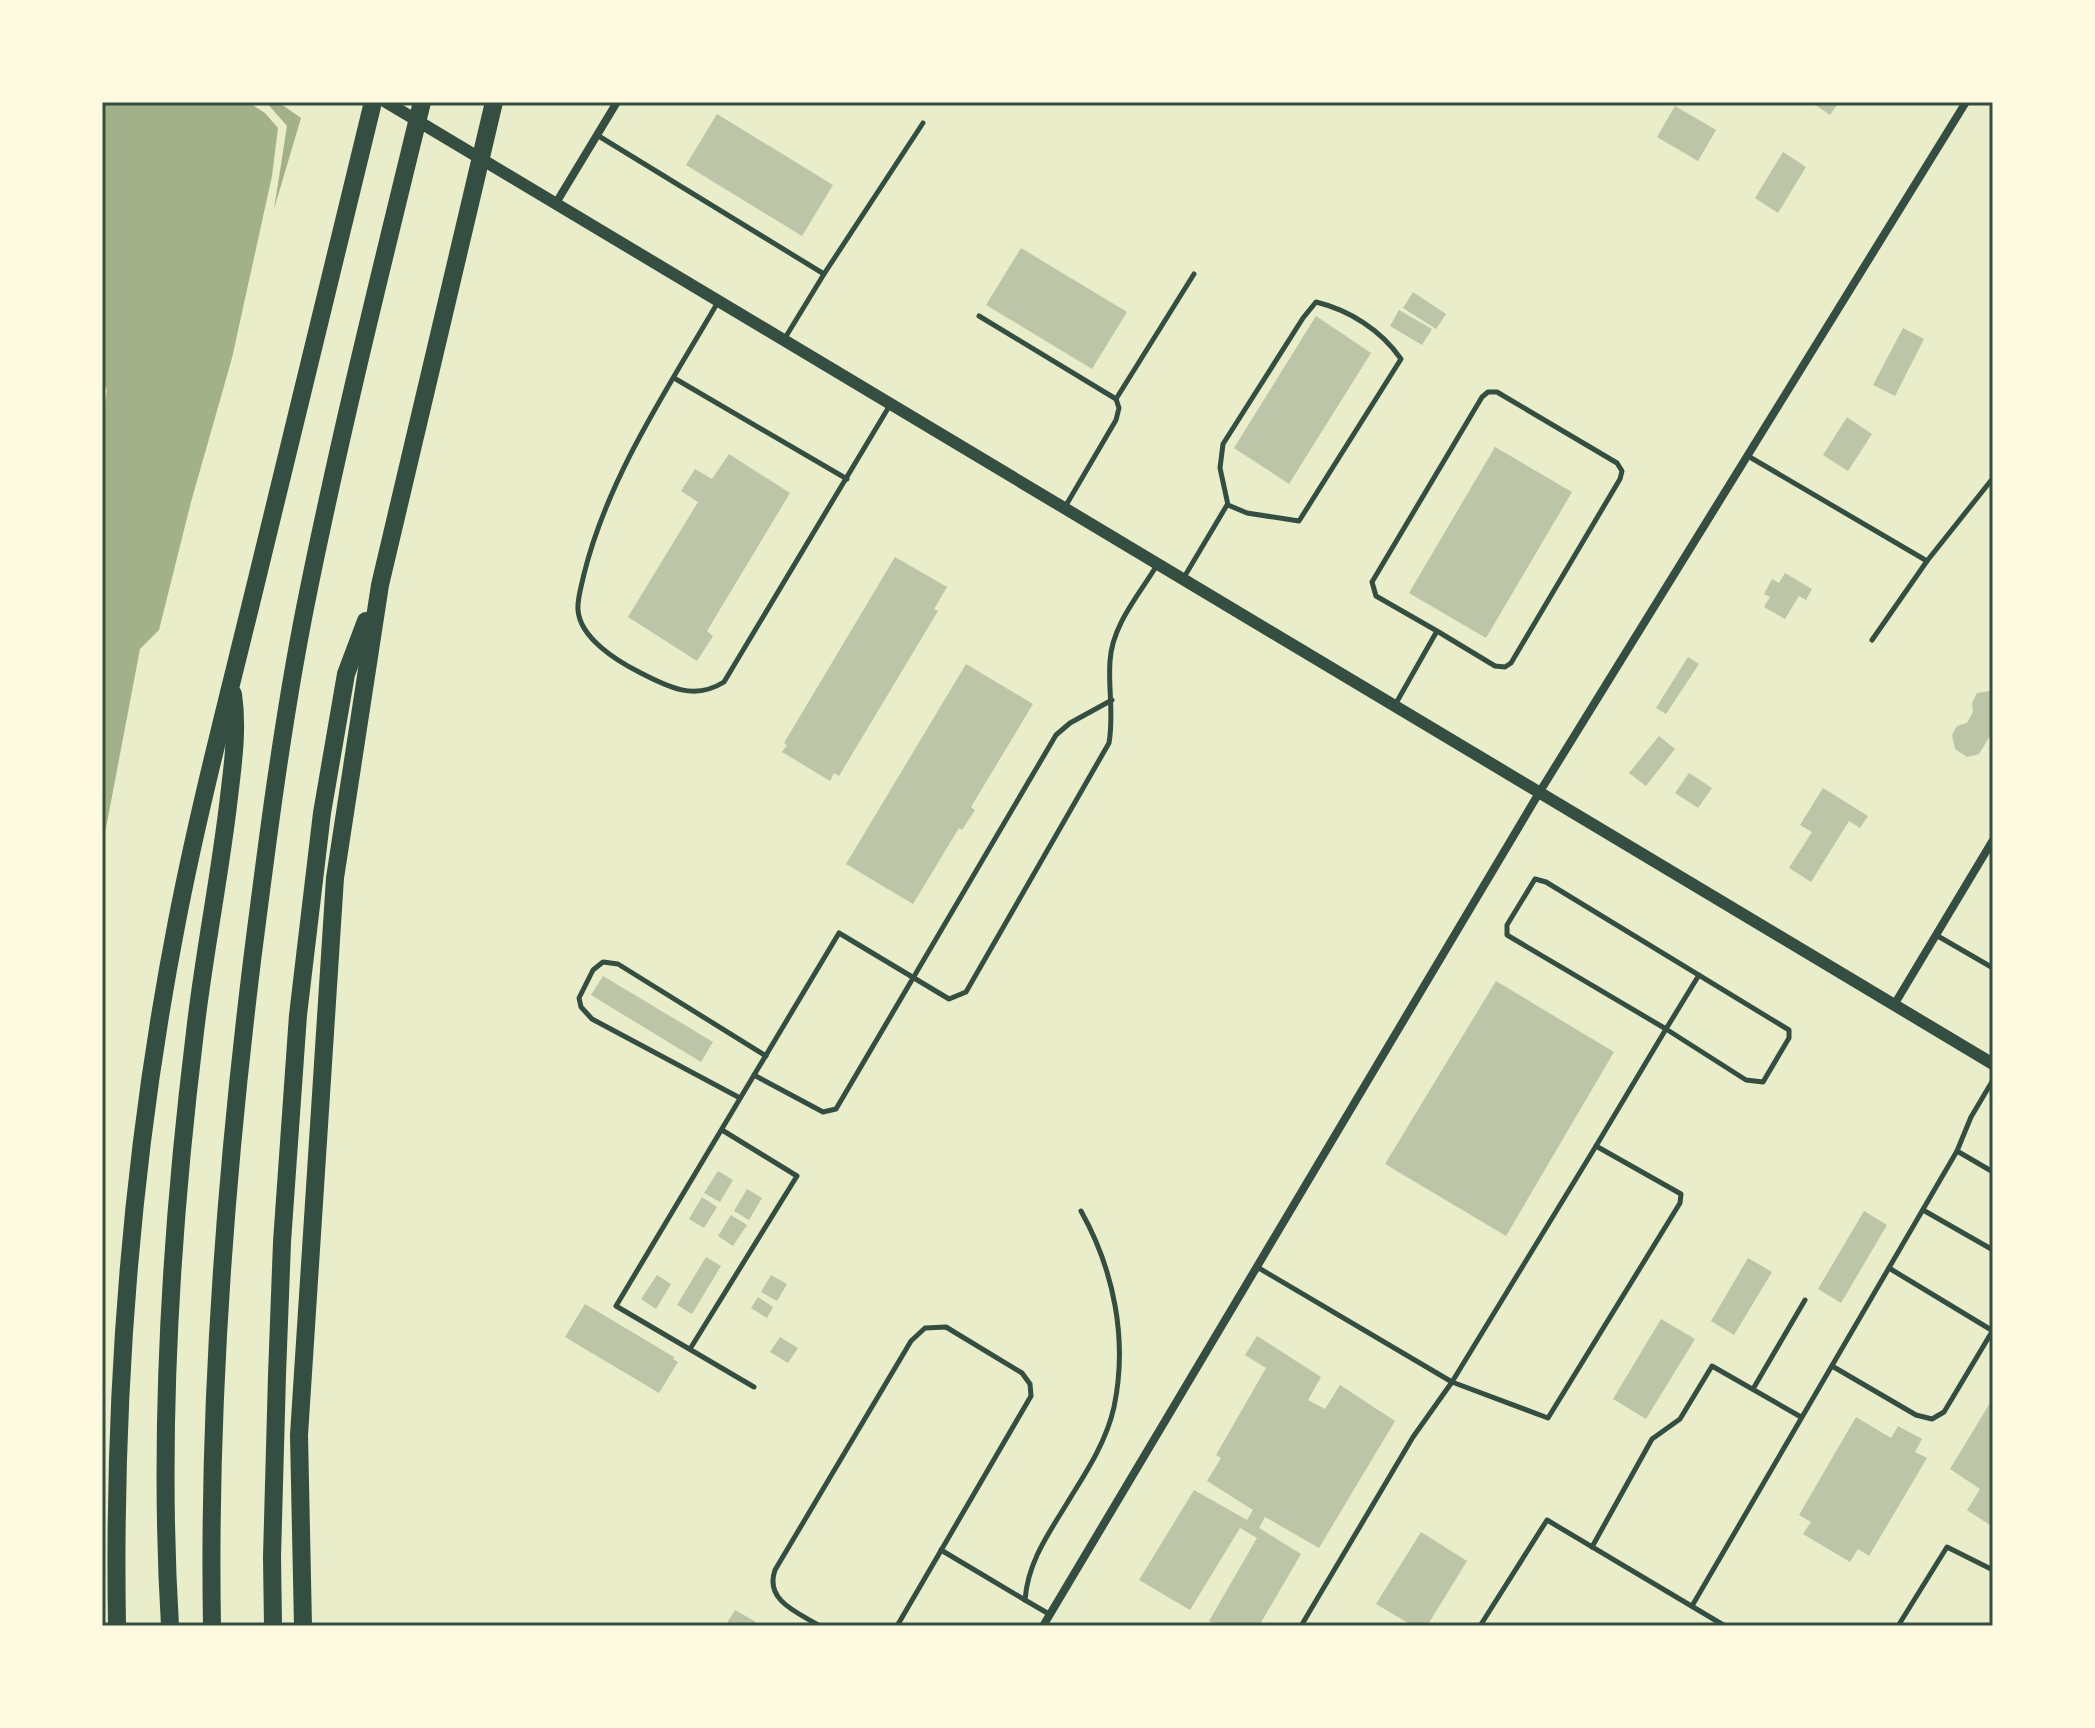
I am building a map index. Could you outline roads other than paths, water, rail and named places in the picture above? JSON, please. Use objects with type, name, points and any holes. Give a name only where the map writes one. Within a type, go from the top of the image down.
[{"type":"highway","points":[[117,1626],[119,1418],[126,1299],[154,1059],[177,921],[231,684],[373,102]]},
{"type":"highway","points":[[212,1626],[211,1515],[219,1312],[232,1140],[261,889],[305,611],[422,102]]},
{"type":"highway","points":[[303,1626],[299,1435],[335,878],[380,585],[494,102]]},
{"type":"highway","points":[[273,1626],[272,1557],[282,1242],[298,1015],[322,813],[346,674],[380,585]]},
{"type":"highway","points":[[170,1626],[167,1432],[171,1305],[195,1030],[224,843],[235,744],[236,714],[231,684]]},
{"type":"street","points":[[386,102],[1993,1064]]},
{"type":"street","points":[[556,203],[617,102]]},
{"type":"street","points":[[1043,1626],[1539,793],[1966,102]]},
{"type":"street","points":[[1894,1005],[1993,840]]},
{"type":"lane","points":[[784,339],[923,123]]},
{"type":"lane","points":[[597,135],[824,274]]},
{"type":"lane","points":[[1116,399],[1194,274]]},
{"type":"lane","points":[[719,300],[638,442],[591,546],[578,610],[585,631],[632,669],[678,692],[713,689],[724,682],[891,404]]},
{"type":"lane","points":[[1183,579],[1228,505],[1220,468],[1223,444],[1316,302],[1337,307],[1387,339],[1401,359],[1299,521],[1247,513],[1228,505]]},
{"type":"lane","points":[[979,316],[1116,399],[1119,408],[1116,420],[1064,508]]},
{"type":"lane","points":[[674,378],[847,479]]},
{"type":"lane","points":[[1488,392],[1497,392],[1617,463],[1622,471],[1620,479],[1511,663],[1505,667],[1495,666],[1437,631],[1376,596],[1372,582],[1482,397],[1488,392]]},
{"type":"lane","points":[[1748,456],[1927,561]]},
{"type":"lane","points":[[1872,640],[1927,561],[1993,478]]},
{"type":"lane","points":[[754,1387],[616,1306],[839,933],[949,999],[966,992],[1109,743],[1112,700],[1110,661],[1115,632],[1158,565]]},
{"type":"lane","points":[[1394,706],[1437,631]]},
{"type":"lane","points":[[754,1075],[823,1112],[836,1109],[1056,735],[1070,723],[1112,700]]},
{"type":"lane","points":[[1535,879],[1546,882],[1789,1030],[1789,1038],[1763,1082],[1746,1080],[1666,1029],[1507,935],[1507,925],[1535,879]]},
{"type":"lane","points":[[1936,935],[1993,968]]},
{"type":"lane","points":[[740,1098],[592,1019],[581,1007],[579,998],[593,970],[603,962],[618,964],[766,1056]]},
{"type":"lane","points":[[1301,1626],[1413,1437],[1452,1382],[1699,975]]},
{"type":"lane","points":[[1692,1606],[1957,1151],[1971,1117],[1993,1080]]},
{"type":"lane","points":[[690,1349],[797,1176],[722,1130]]},
{"type":"lane","points":[[1257,1267],[1452,1382],[1548,1418],[1680,1203],[1681,1194],[1596,1146]]},
{"type":"lane","points":[[1957,1151],[1993,1172]]},
{"type":"lane","points":[[1923,1210],[1993,1250]]},
{"type":"lane","points":[[1025,1600],[1031,1567],[1093,1459],[1114,1407],[1119,1356],[1115,1300],[1099,1245],[1081,1211]]},
{"type":"lane","points":[[1832,1366],[1916,1415],[1932,1419],[1944,1412],[1993,1331],[1889,1268]]},
{"type":"lane","points":[[1753,1389],[1805,1300]]},
{"type":"lane","points":[[820,1626],[780,1602],[774,1592],[773,1575],[911,1341],[933,1326],[951,1329],[1013,1366],[1028,1380],[1031,1390],[1027,1408],[897,1626]]},
{"type":"lane","points":[[1592,1547],[1652,1439],[1680,1419],[1712,1366],[1802,1418]]},
{"type":"lane","points":[[1480,1626],[1547,1520],[1725,1626]]},
{"type":"lane","points":[[1898,1626],[1947,1547],[1993,1570]]},
{"type":"lane","points":[[941,1550],[1050,1615]]}]
